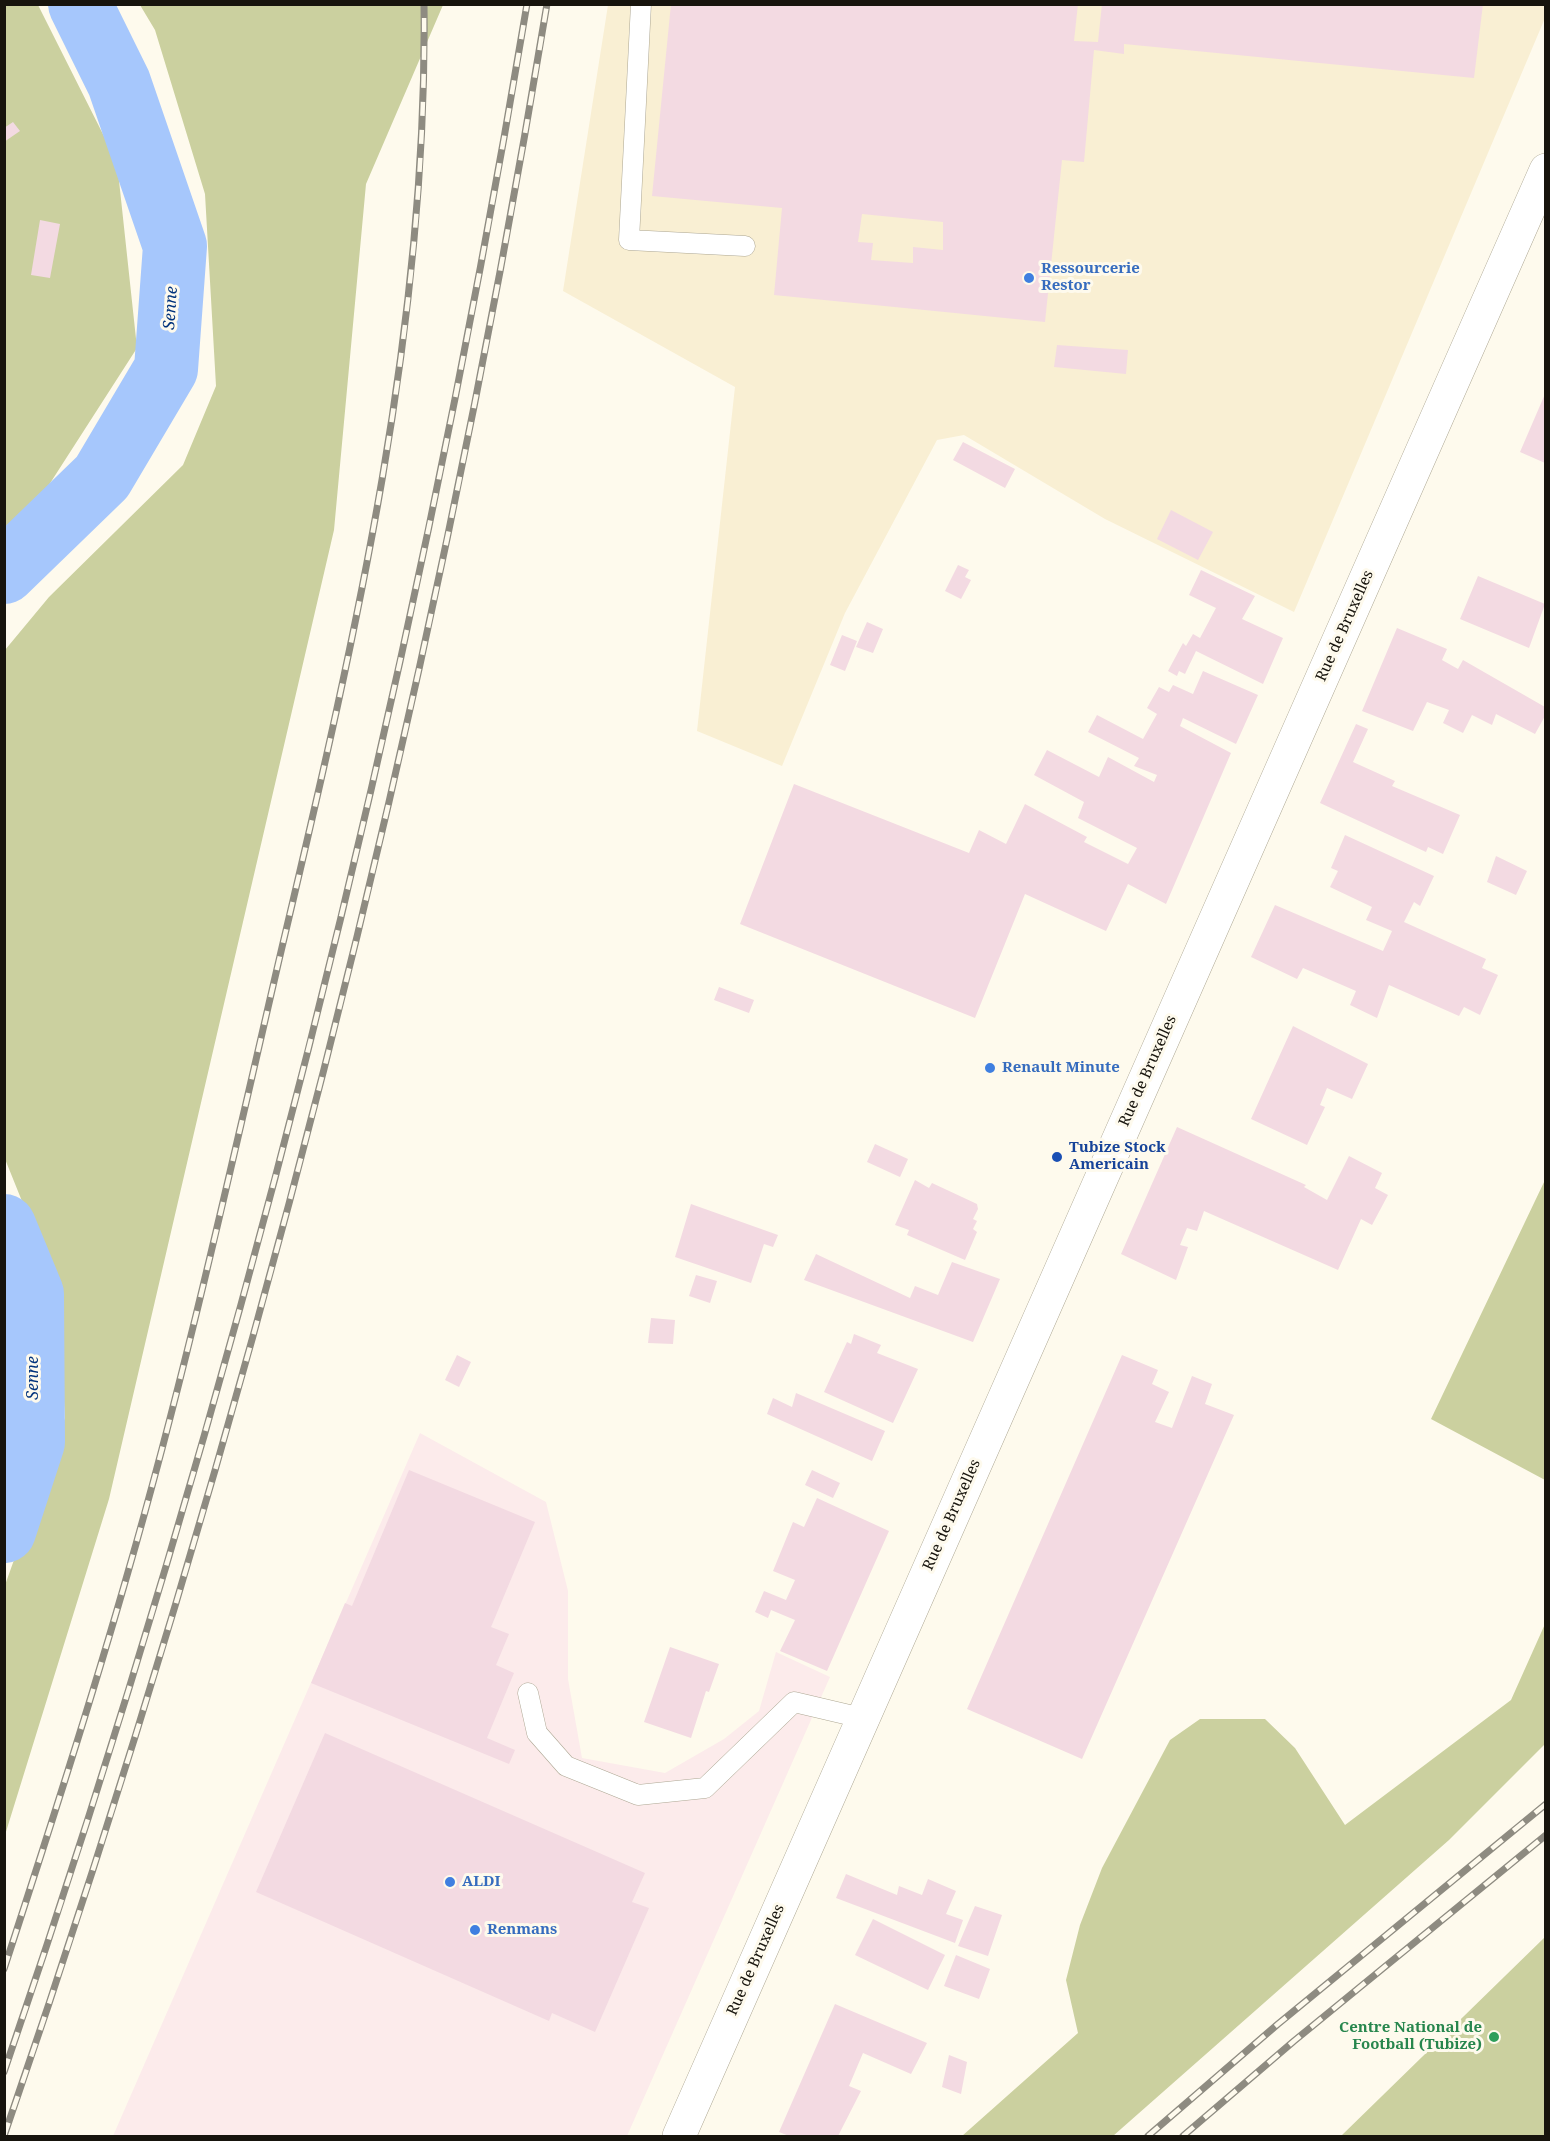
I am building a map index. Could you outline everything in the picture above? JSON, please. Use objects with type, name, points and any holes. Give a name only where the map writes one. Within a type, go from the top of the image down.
[{"type":"main road","name":"Rue de Bruxelles","points":[[679,2136],[1545,170]]},
{"type":"lane","points":[[641,4],[629,240],[745,246]]},
{"type":"lane","points":[[528,1693],[537,1732],[566,1766],[638,1795],[705,1788],[794,1702],[862,1719]]},
{"type":"shaded area","points":[[608,5],[1545,5],[1545,18],[1294,612],[1105,519],[964,435],[937,440],[845,613],[782,766],[697,731],[735,387],[563,291]]},
{"type":"shaded area","points":[[420,1433],[546,1502],[568,1591],[568,1679],[582,1758],[665,1773],[724,1739],[759,1711],[776,1652],[830,1677],[627,2136],[113,2136]]},
{"type":"green space","points":[[5,5],[38,5],[117,162],[137,348],[47,488],[5,534]]},
{"type":"green space","points":[[140,5],[443,5],[366,184],[334,530],[109,1499],[5,1835],[5,1585],[65,1418],[57,1288],[5,1159],[5,650],[49,597],[183,465],[216,386],[205,194],[155,30]]},
{"type":"green space","points":[[1545,1180],[1546,1480],[1431,1419]]},
{"type":"green space","points":[[1545,1624],[1545,1744],[1449,1840],[1113,2136],[962,2136],[1078,2033],[1066,1980],[1080,1925],[1102,1868],[1170,1740],[1200,1719],[1265,1719],[1295,1748],[1345,1825],[1511,1700]]},
{"type":"green space","name":"Centre National de Football (Tubize)","points":[[1545,1937],[1545,2136],[1341,2136]]},
{"type":"building","points":[[671,4],[1078,4],[1074,41],[1098,42],[1102,4],[1483,4],[1474,78],[1124,44],[1124,54],[1094,50],[1084,162],[1062,160],[1045,322],[774,295],[782,208],[652,196]],"holes":[[[862,214],[943,222],[943,250],[913,247],[913,263],[871,260],[873,243],[858,242]]]},
{"type":"building","points":[[13,122],[20,131],[4,142],[4,128]]},
{"type":"building","points":[[40,220],[60,224],[50,278],[31,275]]},
{"type":"building","points":[[1057,345],[1128,350],[1126,374],[1054,367]]},
{"type":"building","points":[[1545,394],[1545,463],[1520,452]]},
{"type":"building","points":[[963,442],[1015,469],[1005,488],[953,460]]},
{"type":"building","points":[[1171,510],[1213,532],[1198,560],[1157,539]]},
{"type":"building","points":[[958,565],[969,570],[965,577],[971,580],[961,599],[945,591]]},
{"type":"building","points":[[1201,570],[1255,596],[1242,619],[1283,638],[1263,684],[1196,651],[1185,674],[1179,671],[1177,676],[1168,671],[1183,643],[1186,646],[1193,634],[1200,638],[1216,608],[1189,595]]},
{"type":"building","points":[[1478,576],[1545,604],[1529,648],[1460,619]]},
{"type":"building","points":[[867,622],[883,629],[873,653],[856,647]]},
{"type":"building","points":[[1397,628],[1447,649],[1442,660],[1458,669],[1463,660],[1545,707],[1545,716],[1535,734],[1496,714],[1492,725],[1472,715],[1463,733],[1443,723],[1449,710],[1427,702],[1413,731],[1362,711]]},
{"type":"building","points":[[842,635],[857,641],[845,671],[830,665]]},
{"type":"building","points":[[1203,671],[1258,695],[1236,744],[1183,718],[1180,726],[1231,753],[1166,904],[1128,884],[1106,931],[1025,894],[975,1018],[740,924],[794,784],[969,853],[979,830],[1006,844],[1025,804],[1087,837],[1084,842],[1128,864],[1137,848],[1078,818],[1084,802],[1034,775],[1047,750],[1099,777],[1108,757],[1154,782],[1157,775],[1134,766],[1139,758],[1088,732],[1097,715],[1143,739],[1157,714],[1147,708],[1159,687],[1169,692],[1173,685],[1193,694]]},
{"type":"building","points":[[1356,724],[1368,729],[1353,762],[1395,781],[1392,786],[1460,815],[1443,854],[1428,847],[1426,852],[1320,803]]},
{"type":"building","points":[[1345,835],[1434,876],[1420,906],[1414,902],[1404,922],[1486,959],[1482,968],[1498,975],[1480,1015],[1464,1007],[1459,1016],[1389,985],[1377,1018],[1350,1005],[1356,991],[1303,968],[1297,979],[1251,957],[1275,905],[1383,951],[1392,931],[1366,920],[1372,907],[1330,887],[1338,871],[1331,868]]},
{"type":"building","points":[[1496,856],[1527,871],[1516,895],[1487,882]]},
{"type":"building","points":[[719,987],[754,1000],[749,1013],[714,1000]]},
{"type":"building","points":[[1293,1026],[1368,1064],[1352,1099],[1327,1088],[1320,1105],[1325,1107],[1307,1145],[1251,1119]]},
{"type":"building","points":[[1177,1127],[1306,1185],[1304,1187],[1327,1200],[1349,1156],[1382,1173],[1375,1188],[1388,1195],[1372,1225],[1361,1219],[1338,1270],[1204,1211],[1197,1231],[1187,1228],[1180,1245],[1188,1247],[1176,1280],[1121,1254]]},
{"type":"building","points":[[875,1144],[908,1159],[900,1177],[867,1162]]},
{"type":"building","points":[[915,1180],[929,1188],[932,1183],[977,1204],[978,1209],[973,1219],[977,1221],[973,1229],[977,1232],[965,1260],[907,1235],[909,1230],[895,1225]]},
{"type":"building","points":[[691,1204],[778,1235],[773,1247],[764,1244],[751,1283],[675,1257]]},
{"type":"building","points":[[816,1254],[910,1298],[915,1286],[938,1295],[952,1262],[1000,1279],[973,1342],[804,1280]]},
{"type":"building","points":[[696,1275],[717,1281],[710,1303],[689,1296]]},
{"type":"building","points":[[651,1318],[675,1320],[673,1344],[648,1343]]},
{"type":"building","points":[[854,1334],[881,1345],[877,1353],[918,1369],[893,1423],[824,1392],[847,1342],[851,1344]]},
{"type":"building","points":[[457,1355],[471,1362],[459,1387],[445,1380]]},
{"type":"building","points":[[1122,1355],[1158,1370],[1152,1384],[1169,1392],[1155,1422],[1172,1428],[1192,1376],[1212,1384],[1205,1404],[1234,1415],[1082,1759],[967,1709]]},
{"type":"building","points":[[796,1393],[885,1431],[872,1461],[767,1414],[773,1398],[792,1407]]},
{"type":"building","points":[[409,1470],[535,1522],[491,1627],[509,1634],[496,1665],[514,1673],[487,1738],[515,1750],[509,1764],[311,1683],[345,1603],[352,1606]]},
{"type":"building","points":[[812,1470],[840,1483],[833,1498],[805,1485]]},
{"type":"building","points":[[817,1498],[889,1531],[827,1671],[780,1651],[795,1620],[771,1610],[768,1618],[755,1612],[764,1591],[786,1600],[795,1580],[773,1571],[793,1522],[804,1527]]},
{"type":"building","points":[[670,1647],[719,1664],[709,1692],[706,1691],[691,1738],[644,1722]]},
{"type":"building","name":"ALDI","points":[[325,1733],[645,1873],[632,1902],[649,1908],[595,2032],[552,2013],[549,2021],[256,1892]]},
{"type":"building","points":[[846,1874],[897,1895],[899,1886],[922,1895],[928,1879],[956,1891],[946,1914],[963,1920],[955,1943],[836,1898]]},
{"type":"building","points":[[975,1906],[1002,1915],[988,1956],[958,1946]]},
{"type":"building","points":[[873,1919],[945,1955],[928,1990],[855,1955]]},
{"type":"building","points":[[956,1955],[990,1969],[979,1999],[944,1986]]},
{"type":"building","points":[[835,2004],[927,2043],[911,2074],[863,2053],[849,2086],[861,2091],[838,2136],[789,2136],[779,2132]]},
{"type":"building","points":[[949,2055],[967,2062],[961,2094],[942,2087]]},
{"type":"waterway","name":"Senne","points":[[4,572],[102,477],[166,369],[175,246],[119,83],[80,4]]},
{"type":"waterway","name":"Senne","points":[[4,1226],[32,1294],[33,1442],[4,1531]]},
{"type":"railway","points":[[4,1969],[99,1672],[171,1416],[336,711],[361,594],[400,360],[414,242],[422,124],[424,4]]},
{"type":"railway","points":[[4,2072],[88,1819],[167,1564],[240,1307],[308,1049],[371,790],[428,529],[480,267],[527,4]]},
{"type":"railway","points":[[4,2136],[91,1875],[173,1612],[250,1347],[321,1081],[386,814],[446,545],[499,275],[547,4]]},
{"type":"railway","points":[[1148,2136],[1278,2024],[1546,1804]]},
{"type":"railway","points":[[1183,2136],[1294,2041],[1546,1835]]},
{"type":"place","name":"Ressourcerie Restor","points":[[1029,278]]},
{"type":"place","name":"Renault Minute","points":[[990,1068]]},
{"type":"place","name":"Tubize Stock Americain","points":[[1057,1157]]},
{"type":"place","name":"ALDI","points":[[450,1882]]},
{"type":"place","name":"Renmans","points":[[475,1930]]},
{"type":"place","name":"Centre National de Football (Tubize)","points":[[1494,2037]]}]
